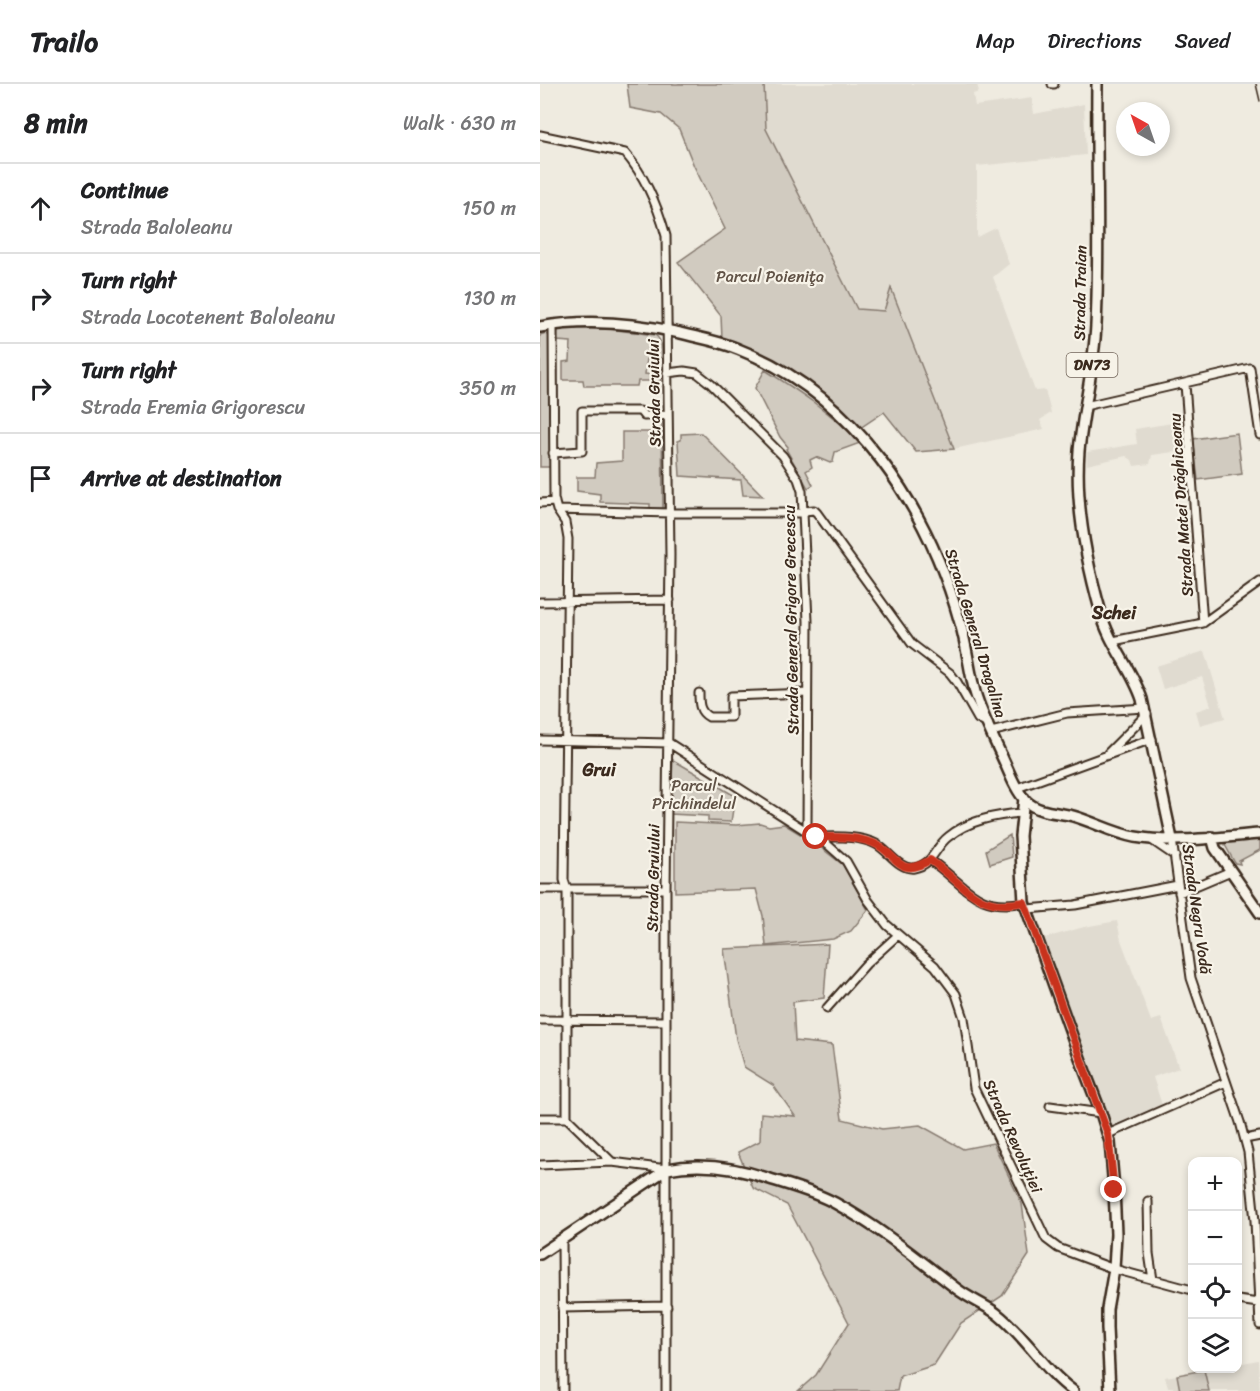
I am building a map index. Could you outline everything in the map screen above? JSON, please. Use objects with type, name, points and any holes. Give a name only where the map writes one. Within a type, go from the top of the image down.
[{"type":"main road","name":"Strada Traian","points":[[1097,84],[1096,324],[1078,460],[1080,501],[1085,535],[1100,608],[1113,641]]},
{"type":"main road","name":"Strada General Dragalina","points":[[540,327],[601,323],[666,330],[724,344],[755,356],[784,373],[818,396],[862,436],[914,509],[931,542],[960,624],[975,691],[989,728],[1017,788],[1029,804],[1044,811],[1084,820],[1127,835],[1148,838],[1172,839],[1260,834]]},
{"type":"main road","name":"Strada Negru Vodă","points":[[1113,641],[1135,680],[1146,711],[1172,839]]},
{"type":"main road","points":[[1024,798],[1020,836],[1026,905],[1108,1134],[1114,1190],[1114,1269],[1107,1309],[1110,1391]]},
{"type":"main road","points":[[1148,838],[1160,833],[1170,822],[1179,831],[1194,838]]},
{"type":"main road","points":[[1212,837],[1215,848],[1260,913]]},
{"type":"main road","points":[[540,1254],[667,1169],[698,1166],[752,1173],[833,1201],[868,1222],[969,1298],[996,1313],[1028,1344],[1061,1383],[1073,1391]]},
{"type":"street","name":"Strada Gruiului","points":[[540,135],[625,153],[657,208],[666,236],[670,513],[666,889],[666,1391]]},
{"type":"street","points":[[553,325],[553,453],[556,506],[565,522],[568,539],[564,879],[567,889],[567,1118]]},
{"type":"street","points":[[1085,406],[1250,368],[1260,435]]},
{"type":"street","name":"Strada General Grigore Grecescu","points":[[667,373],[684,371],[697,373],[711,384],[783,456],[802,491],[808,621],[807,831]]},
{"type":"street","name":"Strada Matei Drăghiceanu","points":[[1185,384],[1203,623]]},
{"type":"street","points":[[553,453],[582,451],[582,411],[640,411],[644,416],[668,415]]},
{"type":"street","points":[[540,503],[670,513],[814,510],[912,644],[950,674],[978,719],[989,728],[1067,713],[1146,711]]},
{"type":"street","points":[[1113,641],[1203,623],[1260,582]]},
{"type":"street","points":[[540,602],[670,600]]},
{"type":"street","points":[[699,693],[699,706],[705,716],[709,717],[731,717],[731,696],[807,693]]},
{"type":"street","points":[[1106,755],[1146,711]]},
{"type":"street","points":[[1017,788],[1152,739]]},
{"type":"street","points":[[540,740],[669,743]]},
{"type":"street","name":"Strada Revoluției","points":[[669,743],[828,845],[846,861],[875,911],[898,935],[935,966],[956,994],[964,1018],[974,1088],[1046,1239],[1058,1248],[1114,1269],[1188,1289]]},
{"type":"street","points":[[816,837],[852,838],[877,844],[904,867],[914,868],[930,860],[945,839],[960,828],[982,819],[1022,813]]},
{"type":"street","points":[[1148,838],[1175,856]]},
{"type":"street","name":"Strada Negru Vodă","points":[[1172,839],[1191,978],[1245,1139],[1251,1170],[1258,1248],[1260,1325]]},
{"type":"street","points":[[930,860],[976,898],[987,903],[1005,905],[1076,905],[1178,885]]},
{"type":"street","points":[[1179,893],[1232,871]]},
{"type":"street","points":[[540,889],[666,889]]},
{"type":"street","points":[[827,1008],[866,964],[898,935]]},
{"type":"street","points":[[540,1020],[666,1021]]},
{"type":"street","points":[[1108,1134],[1226,1082]]},
{"type":"street","points":[[1050,1106],[1101,1113]]},
{"type":"street","points":[[540,1118],[567,1118],[612,1162]]},
{"type":"street","points":[[1245,1139],[1260,1136]]},
{"type":"street","points":[[540,1165],[612,1162],[667,1169]]},
{"type":"street","points":[[1148,1201],[1149,1253],[1153,1280]]},
{"type":"street","points":[[562,1240],[563,1391]]},
{"type":"street","points":[[1242,1301],[1258,1303]]},
{"type":"street","points":[[562,1308],[667,1306]]},
{"type":"shaded area","points":[[764,84],[977,84],[979,92],[973,94],[975,106],[1032,98],[1034,114],[1084,104],[1086,155],[977,166],[977,237],[996,228],[1009,264],[993,277],[1035,391],[1045,390],[1051,413],[1040,420],[1044,429],[954,449],[891,289],[884,311],[858,309],[766,129]]},
{"type":"shaded area","points":[[1185,421],[1187,450],[1152,455],[1150,464],[1134,466],[1132,460],[1126,456],[1087,465],[1087,452],[1137,444],[1135,429]]},
{"type":"shaded area","points":[[1205,651],[1225,718],[1200,725],[1196,711],[1211,706],[1202,677],[1163,689],[1156,666]]},
{"type":"shaded area","points":[[1117,921],[1121,940],[1151,1021],[1161,1018],[1179,1068],[1153,1077],[1162,1105],[1111,1128],[1045,938]]},
{"type":"shaded area","points":[[1258,1360],[1260,1391],[1174,1391],[1173,1387],[1168,1388],[1165,1377],[1189,1373],[1242,1373],[1242,1363]]},
{"type":"green space","name":"Parcul Poieniţa","points":[[627,84],[764,84],[766,129],[857,309],[884,311],[891,288],[954,449],[916,452],[884,412],[860,428],[813,388],[779,364],[742,345],[722,339],[721,316],[678,262],[725,229],[694,166],[679,129],[661,114],[630,108]]},
{"type":"green space","points":[[557,328],[609,329],[655,335],[661,343],[662,358],[655,358],[655,363],[651,363],[651,358],[647,359],[645,374],[661,376],[661,381],[638,381],[637,386],[584,386],[583,380],[563,380],[563,362],[570,361],[571,342],[557,341]]},
{"type":"green space","points":[[546,333],[550,337],[551,467],[540,467],[540,335]]},
{"type":"green space","points":[[765,370],[815,403],[860,443],[835,452],[833,462],[830,463],[816,457],[810,460],[812,467],[806,471],[813,485],[808,488],[755,388]]},
{"type":"green space","points":[[662,421],[663,508],[650,509],[650,504],[600,502],[600,494],[577,491],[577,477],[595,477],[596,463],[622,461],[622,432],[655,432],[655,422]]},
{"type":"green space","points":[[701,433],[763,496],[743,495],[741,480],[680,476],[678,441],[681,440],[681,434]]},
{"type":"green space","points":[[1237,433],[1242,474],[1198,480],[1193,439]]},
{"type":"green space","name":"Parcul Prichindelul","points":[[673,760],[735,796],[731,822],[708,821],[708,816],[670,814]]},
{"type":"green space","points":[[675,822],[736,825],[760,823],[769,826],[784,824],[815,843],[843,865],[868,910],[851,931],[833,939],[766,946],[763,916],[756,889],[675,892]]},
{"type":"green space","points":[[1010,835],[1012,857],[990,864],[986,850]]},
{"type":"green space","points":[[1260,839],[1260,850],[1239,861],[1240,864],[1235,863],[1225,845],[1229,841]]},
{"type":"green space","points":[[828,944],[824,998],[793,1002],[795,1041],[832,1045],[842,1119],[882,1129],[920,1125],[963,1149],[993,1143],[1022,1204],[1029,1255],[1002,1296],[961,1323],[934,1365],[900,1376],[897,1391],[798,1391],[816,1375],[849,1323],[787,1205],[753,1188],[738,1152],[760,1141],[761,1113],[795,1116],[773,1085],[744,1067],[736,1039],[724,949]]},
{"type":"green space","points":[[1205,1373],[1209,1391],[1180,1391],[1177,1375]]},
{"type":"railway","points":[[1256,84],[1260,101]]},
{"type":"district","name":"Schei","points":[[1114,613]]},
{"type":"district","name":"Grui","points":[[599,770]]},
{"type":"route","points":[[816,837],[852,838],[877,844],[904,867],[914,868],[930,860],[976,898],[987,903],[1005,905],[1024,902],[1108,1134],[1114,1190]]}]
